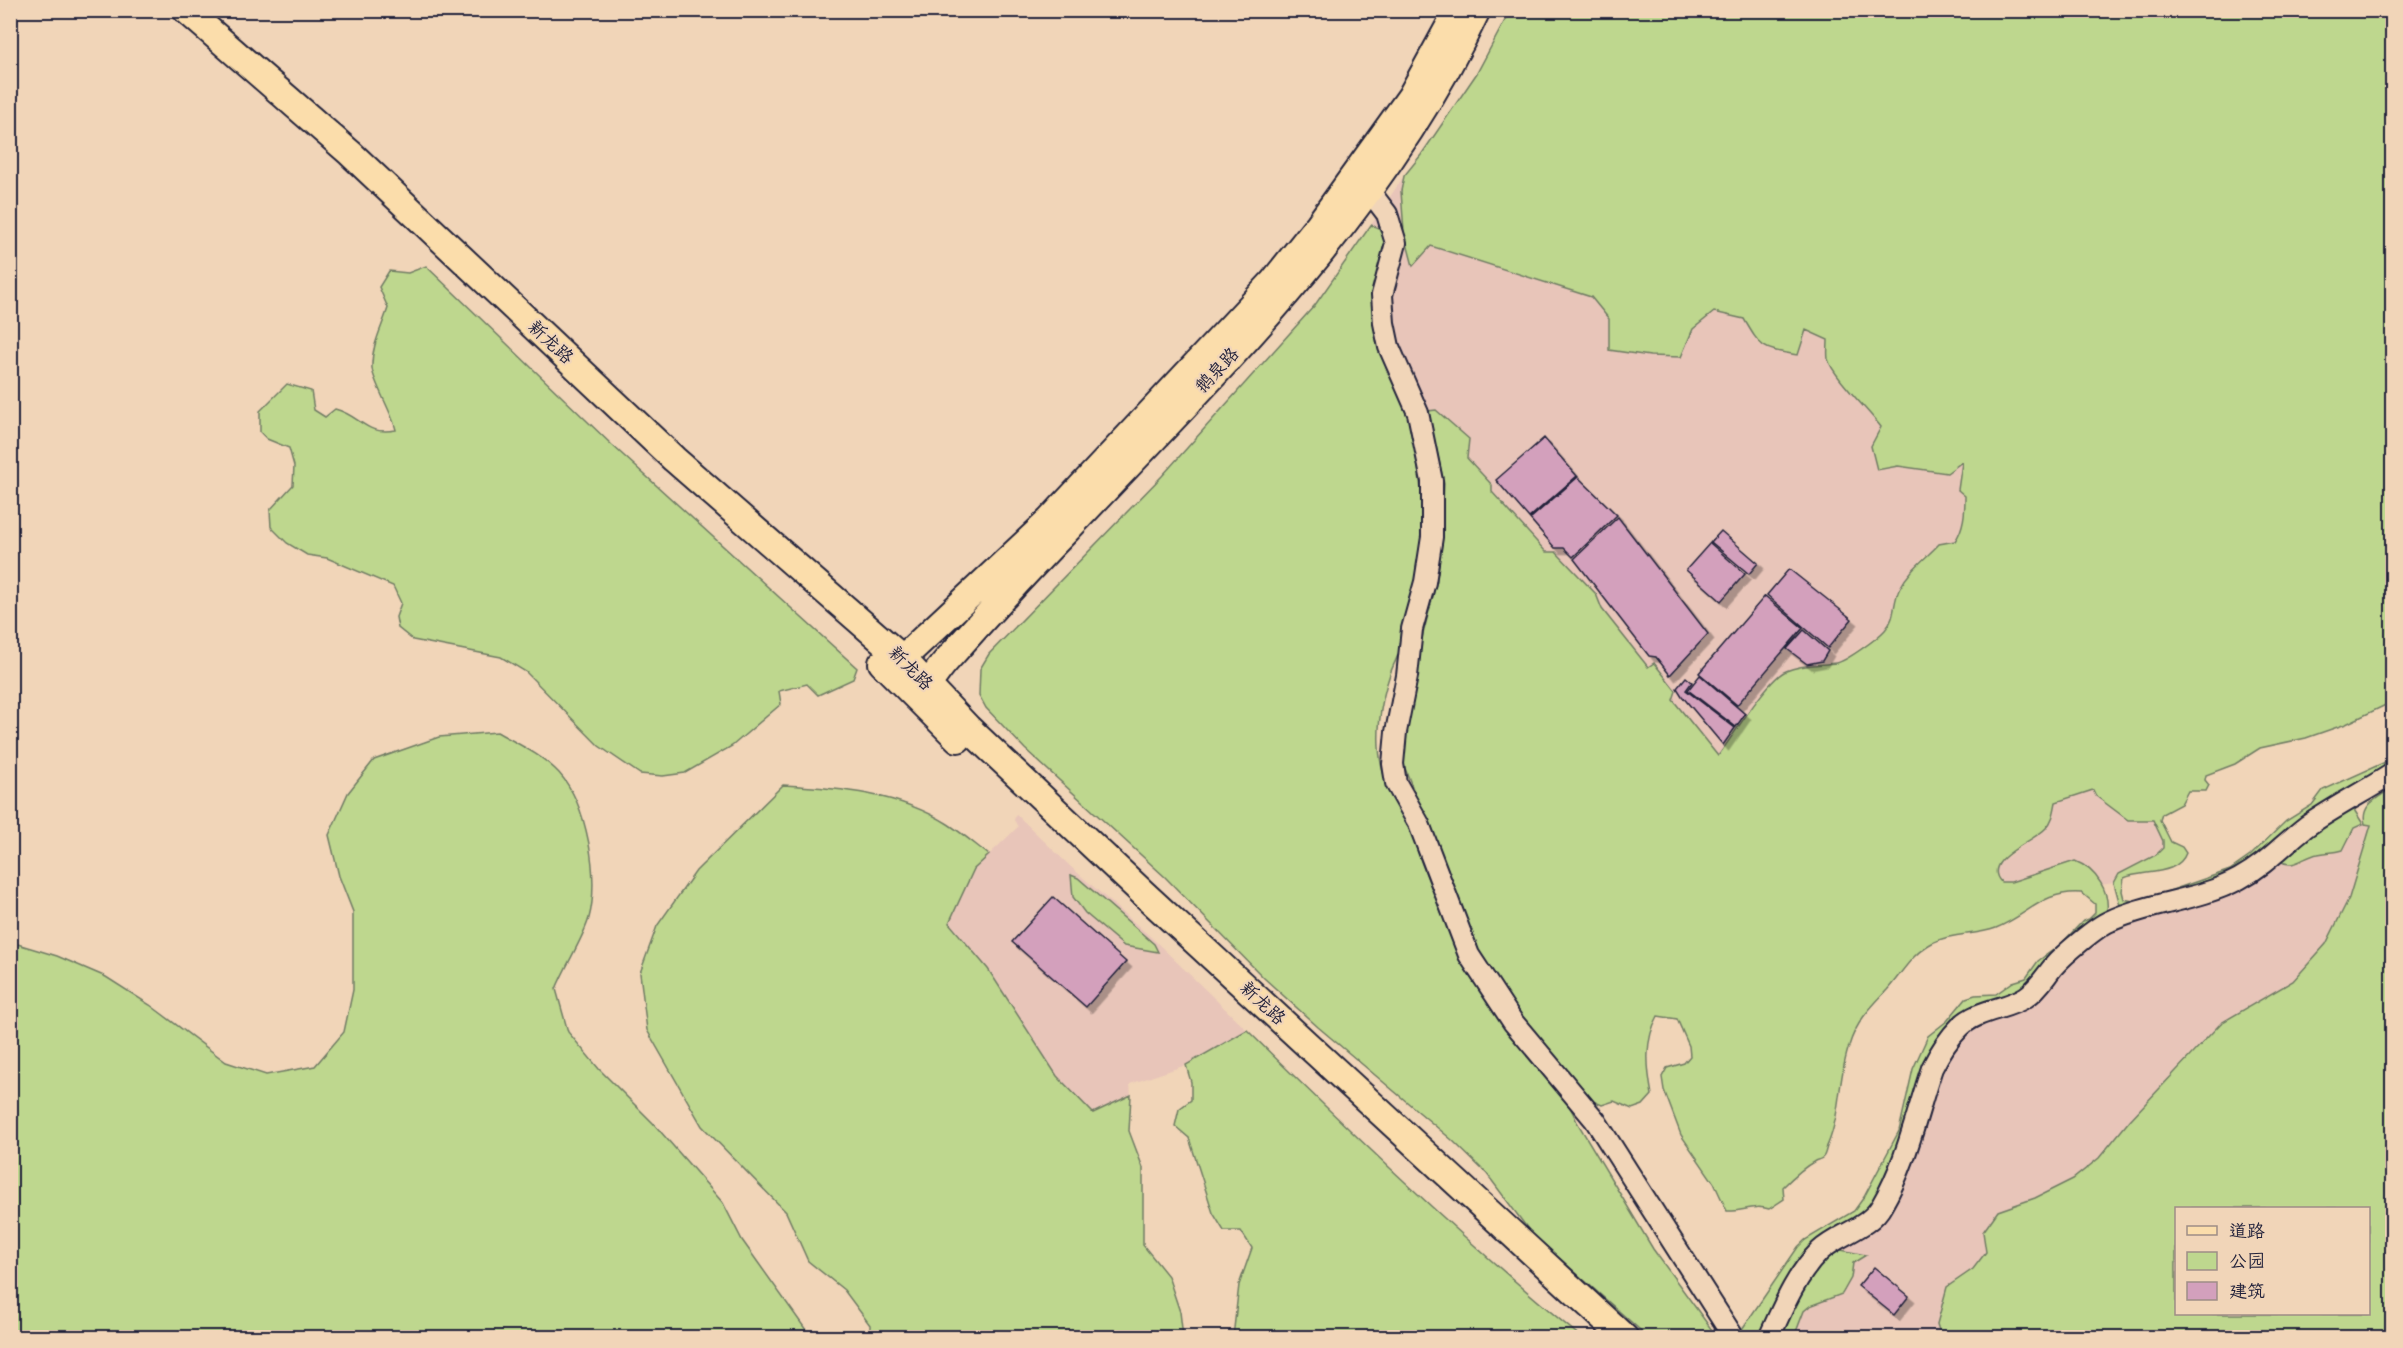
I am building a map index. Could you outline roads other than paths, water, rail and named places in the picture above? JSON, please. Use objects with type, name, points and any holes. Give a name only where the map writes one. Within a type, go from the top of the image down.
[{"type":"main road","name":"新龙路","points":[[174,10],[343,159],[657,466],[896,664]]},
{"type":"main road","name":"新龙路","points":[[186,10],[350,153],[674,459],[868,628],[896,664],[922,692],[1425,1178],[1606,1338]]},
{"type":"main road","name":"鹅泉路","points":[[896,664],[1049,521],[1272,283],[1319,224],[1411,96],[1458,10]]},
{"type":"main road","name":"鹅泉路","points":[[922,692],[969,636],[1288,295],[1368,189],[1441,82],[1477,10]]},
{"type":"main road","points":[[868,628],[881,633],[913,633],[948,615]]},
{"type":"main road","points":[[968,728],[957,700],[953,672],[956,660],[969,636]]},
{"type":"main road","name":"新龙路","points":[[922,692],[968,728],[1625,1338]]},
{"type":"street","points":[[1368,189],[1386,214],[1396,243],[1382,295],[1384,323],[1389,347],[1418,414],[1432,482],[1432,537],[1425,582],[1412,629],[1407,676],[1396,732],[1393,764],[1396,783],[1419,824],[1469,955],[1477,969],[1513,1022],[1595,1120],[1734,1338]]},
{"type":"street","points":[[1769,1338],[1794,1286],[1815,1257],[1875,1215],[1882,1205],[1907,1153],[1935,1062],[1960,1026],[1980,1014],[2006,1007],[2025,997],[2041,985],[2054,966],[2070,951],[2106,922],[2189,899],[2240,879],[2269,861],[2320,817],[2392,774]]}]
